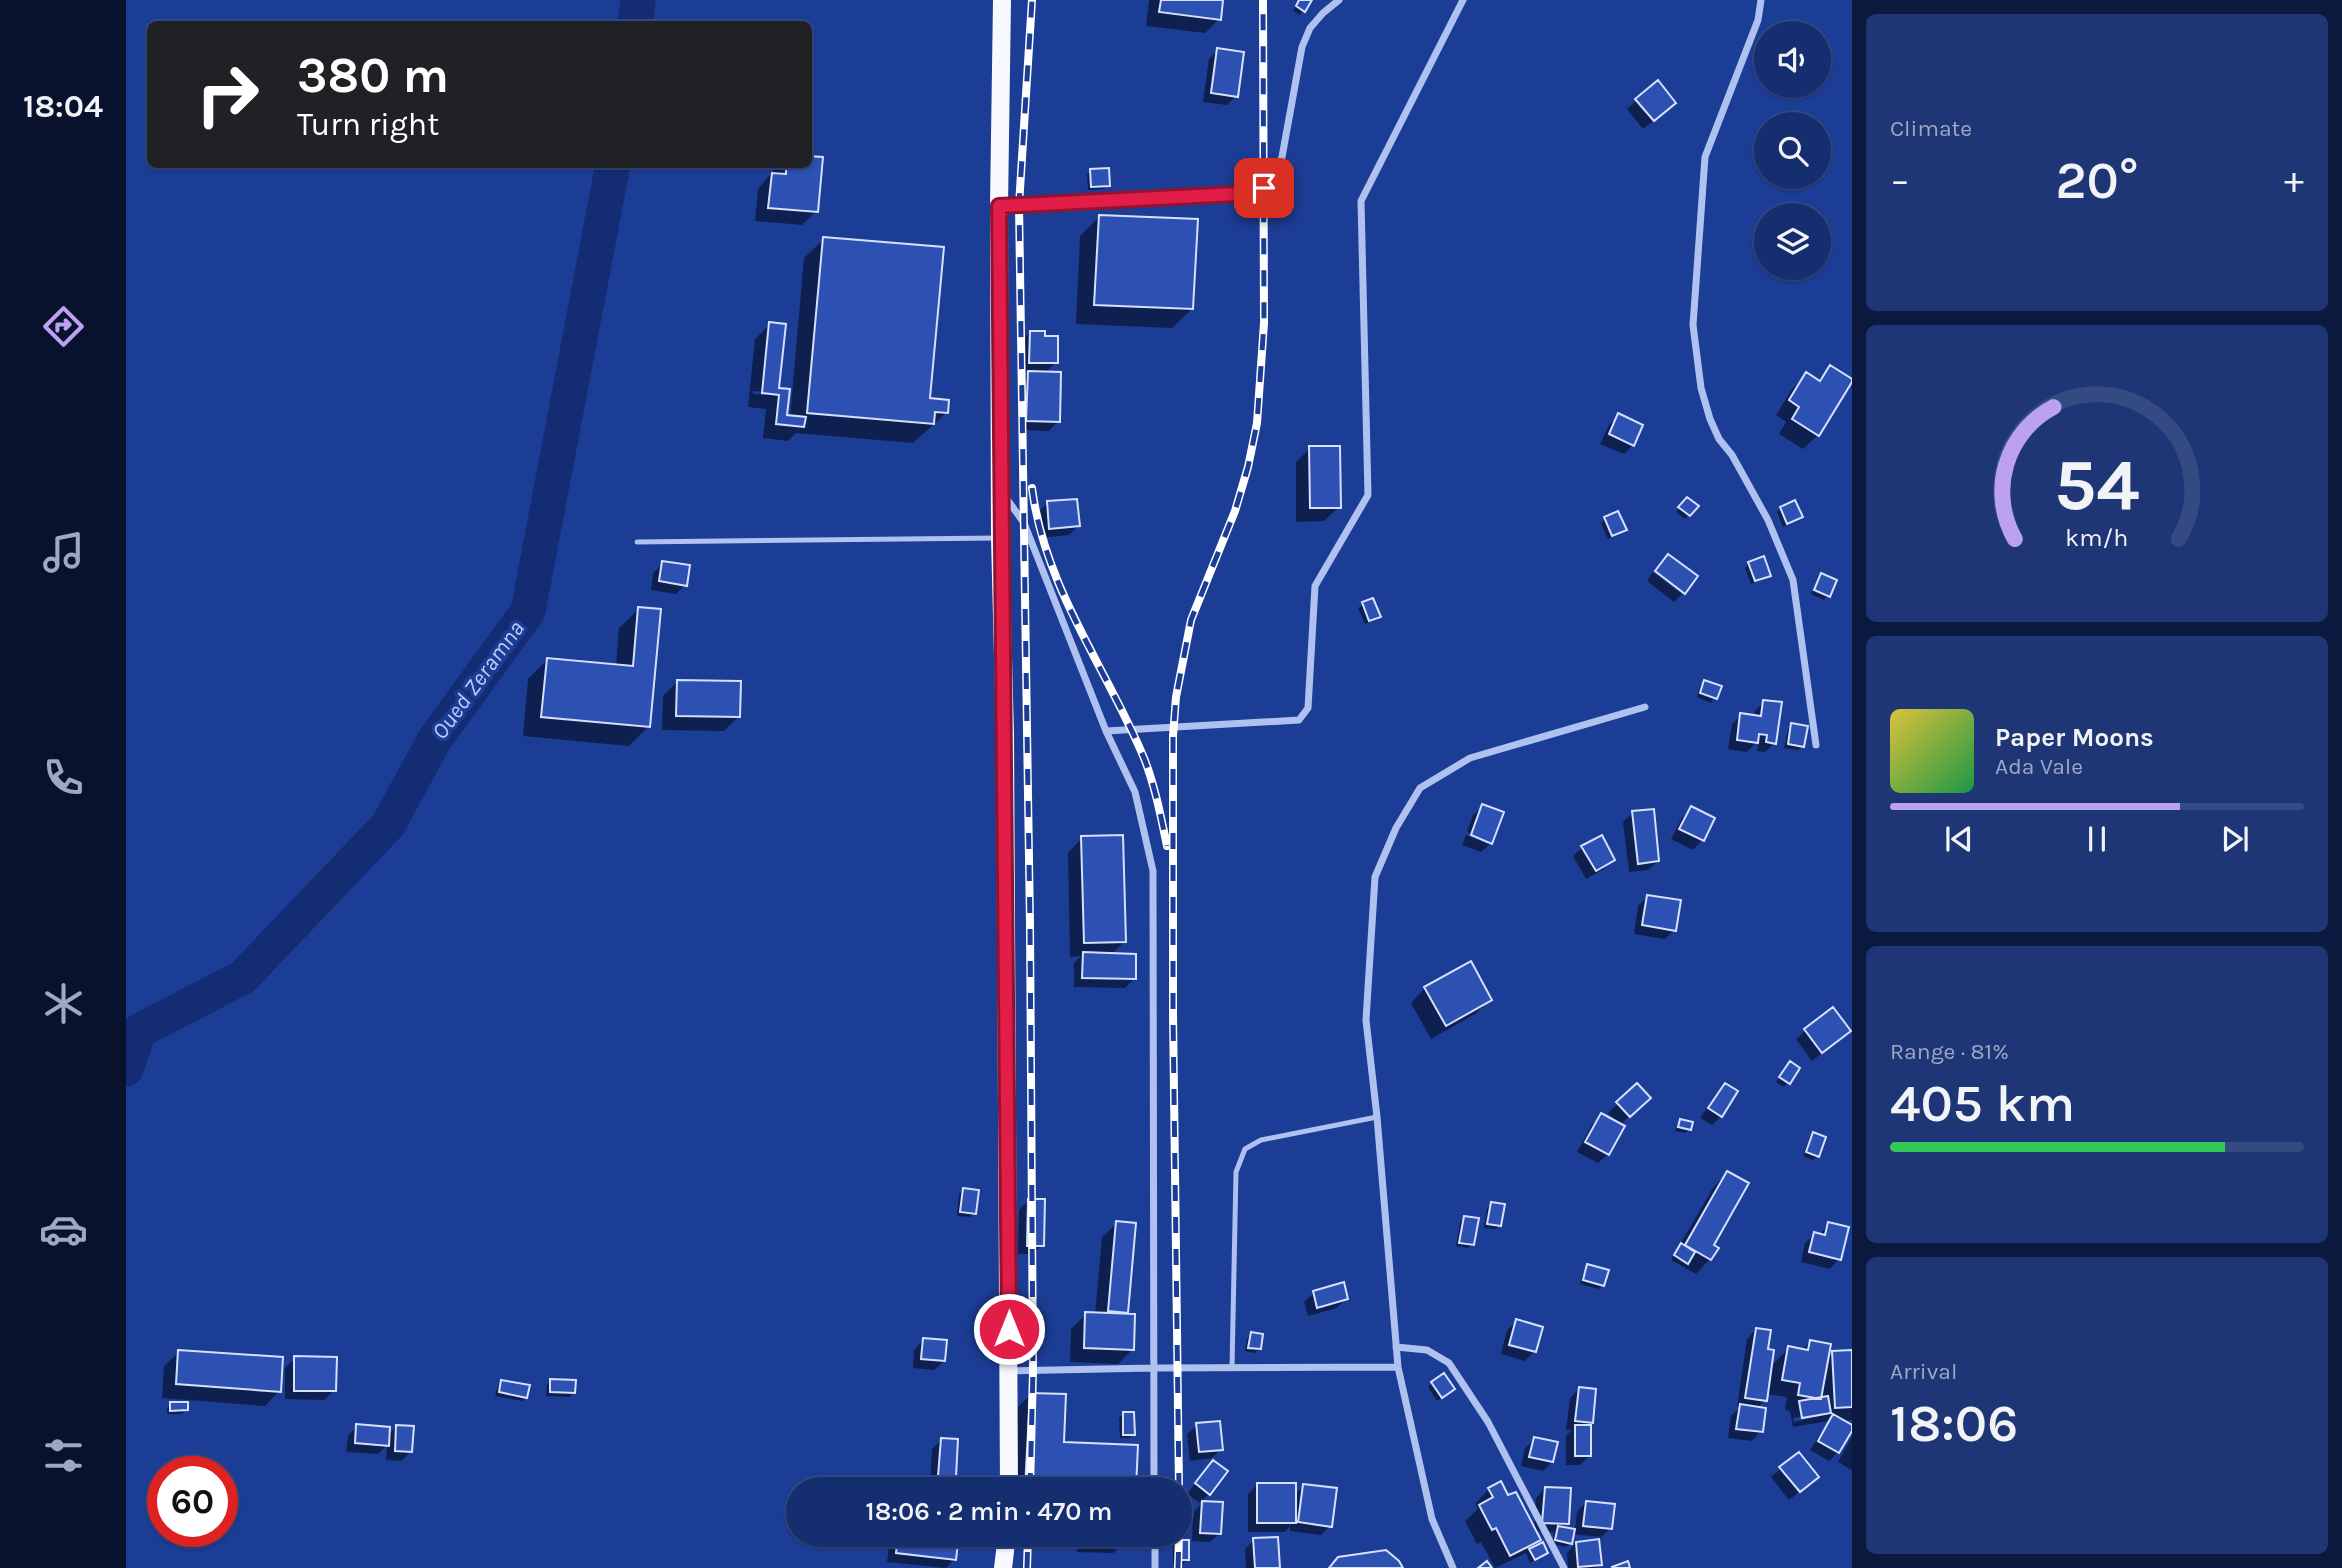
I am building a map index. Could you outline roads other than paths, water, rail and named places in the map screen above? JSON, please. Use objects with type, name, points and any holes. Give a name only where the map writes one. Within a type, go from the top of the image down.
[{"type":"main road","points":[[1002,2],[999,206],[1000,538],[1005,749],[1009,1477]]},
{"type":"main road","points":[[1003,1568],[1006,1547]]},
{"type":"street","points":[[999,206],[1256,193],[1274,180],[1282,157],[1302,47],[1310,28],[1339,0]]},
{"type":"street","points":[[1106,731],[1299,720],[1308,708],[1315,586],[1368,495],[1361,201],[1463,0]]},
{"type":"street","points":[[1761,0],[1758,20],[1705,157],[1693,325],[1701,388],[1710,419],[1719,439],[1732,456],[1768,520],[1793,580],[1816,745]]},
{"type":"street","points":[[1000,491],[1024,523],[1106,731],[1135,792],[1153,871],[1154,1477]]},
{"type":"street","points":[[1452,1568],[1432,1519],[1398,1367],[1366,1020],[1375,877],[1396,828],[1420,788],[1470,758],[1645,707]]},
{"type":"street","points":[[1396,1347],[1427,1350],[1449,1363],[1488,1422],[1564,1568]]},
{"type":"street","points":[[1009,1371],[1398,1367]]},
{"type":"street","points":[[1155,1547],[1155,1568]]},
{"type":"lane","points":[[637,542],[1000,538]]},
{"type":"lane","points":[[1232,1368],[1236,1172],[1245,1149],[1261,1140],[1377,1117]]},
{"type":"waterway","name":"Oued Zeramna","points":[[635,21],[638,0]]},
{"type":"waterway","name":"Oued Zeramna","points":[[126,1069],[139,1031],[243,977],[388,825],[435,739],[528,611],[612,168]]},
{"type":"railway","points":[[1030,1477],[1033,1371],[1030,925],[1019,205],[1032,0]]},
{"type":"railway","points":[[1179,1477],[1173,1014],[1173,736],[1176,697],[1191,620],[1235,511],[1257,423],[1264,323],[1263,0]]},
{"type":"railway","points":[[1032,488],[1039,525],[1063,594],[1144,758],[1155,791],[1167,846]]},
{"type":"railway","points":[[1027,1568],[1028,1547]]},
{"type":"railway","points":[[1178,1568],[1179,1547]]}]
